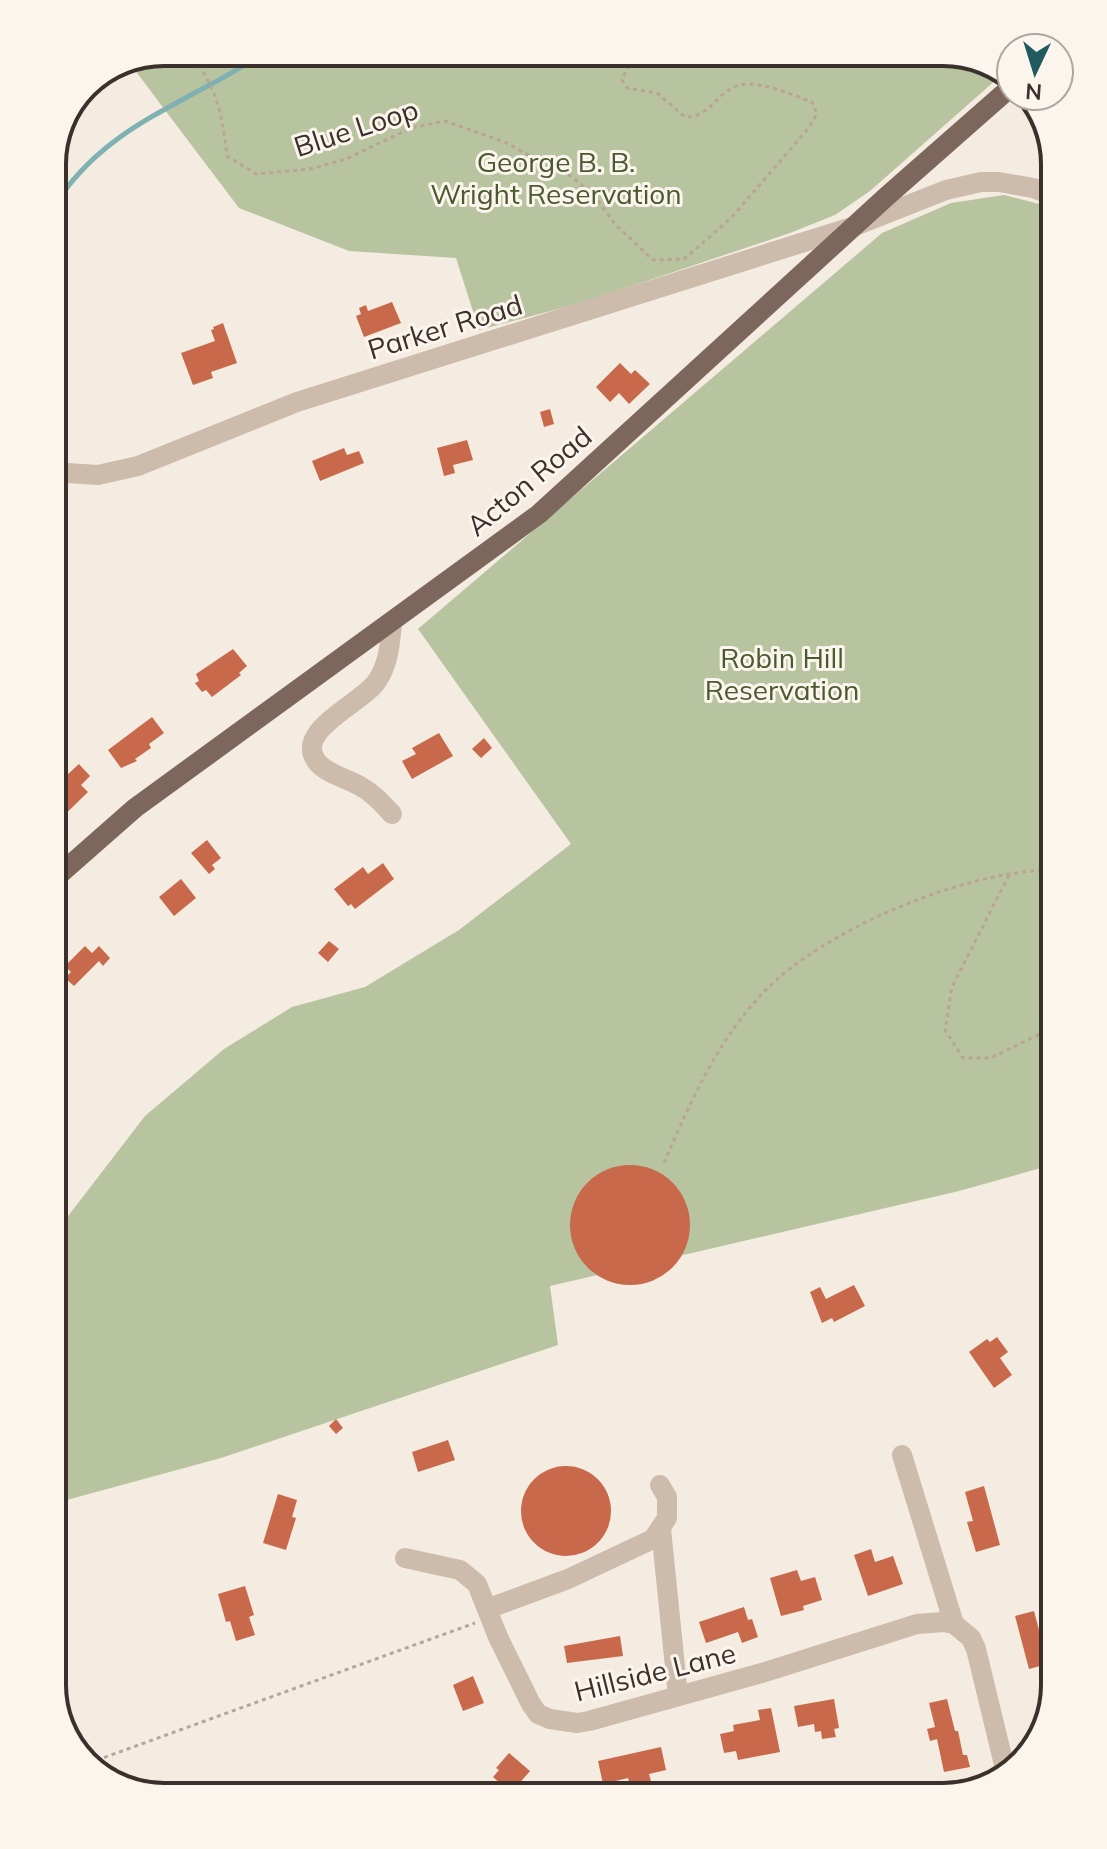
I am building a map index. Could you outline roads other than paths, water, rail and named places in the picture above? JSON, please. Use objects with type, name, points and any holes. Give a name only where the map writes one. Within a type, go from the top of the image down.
[{"type":"main road","name":"Acton Road","points":[[66,869],[135,808],[539,514],[995,101]]},
{"type":"street","name":"Parker Road","points":[[66,473],[98,475],[138,466],[297,402],[855,226],[946,190],[981,182],[1015,184],[1041,192]]},
{"type":"street","points":[[392,623],[389,658],[376,683],[354,704],[318,730],[312,741],[313,754],[318,763],[372,794],[392,814]]},
{"type":"street","points":[[902,1455],[954,1624],[971,1638],[976,1649],[1003,1763]]},
{"type":"street","points":[[488,1613],[653,1539],[667,1518],[667,1497],[660,1485]]},
{"type":"street","points":[[661,1529],[678,1696]]},
{"type":"street","name":"Hillside Lane","points":[[405,1558],[460,1570],[477,1584],[531,1704],[538,1714],[563,1722],[589,1721],[917,1624],[954,1624]]},
{"type":"waterway","points":[[66,189],[99,153],[117,139],[244,66]]},
{"type":"park label","name":"George B. B. Wright Reservation","points":[[556,178]]},
{"type":"park label","name":"Robin Hill Reservation","points":[[782,674]]}]
